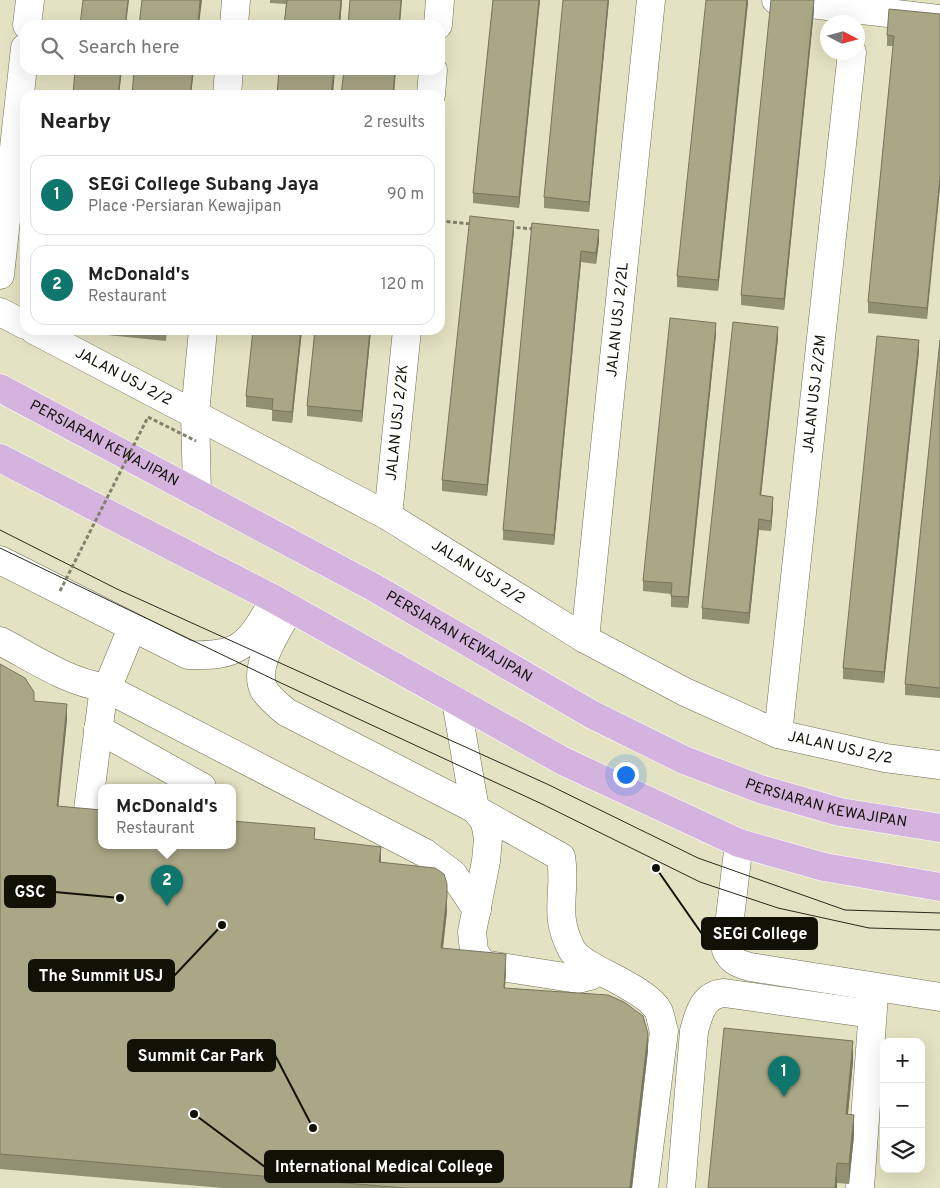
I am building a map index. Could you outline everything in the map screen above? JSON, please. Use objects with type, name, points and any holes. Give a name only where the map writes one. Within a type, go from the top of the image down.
[{"type":"main road","name":"PERSIARAN KEWAJIPAN","points":[[0,388],[197,491],[373,587],[591,714],[684,760],[760,789],[840,812],[940,828]]},
{"type":"main road","points":[[0,458],[282,604],[564,761],[739,843],[824,867],[940,887]]},
{"type":"street","points":[[28,20],[30,0]]},
{"type":"street","points":[[234,20],[236,0]]},
{"type":"street","points":[[438,20],[440,0]]},
{"type":"street","name":"JALAN USJ 2/2L","points":[[585,639],[651,0]]},
{"type":"street","points":[[776,0],[857,11],[940,18]]},
{"type":"street","name":"JALAN USJ 2/2M","points":[[778,734],[851,60]]},
{"type":"street","points":[[20,90],[22,75]]},
{"type":"street","points":[[227,90],[229,75]]},
{"type":"street","points":[[431,90],[432,75]]},
{"type":"street","points":[[0,275],[20,93]]},
{"type":"street","points":[[0,312],[20,322]]},
{"type":"street","name":"JALAN USJ 2/2","points":[[44,335],[388,516],[585,639],[685,692],[778,734],[885,758],[940,765]]},
{"type":"street","points":[[197,491],[195,413],[203,335]]},
{"type":"street","name":"JALAN USJ 2/2K","points":[[388,516],[406,335]]},
{"type":"street","points":[[0,560],[188,655],[207,656],[230,652],[256,633],[282,604]]},
{"type":"street","points":[[282,604],[264,659],[263,688],[272,700],[286,712],[475,809],[561,857],[564,873],[560,912],[565,935],[573,952],[595,968],[649,1000],[658,1011],[664,1030],[644,1188]]},
{"type":"street","points":[[87,818],[104,687],[111,678],[132,628]]},
{"type":"street","points":[[0,641],[75,680],[89,685],[104,687],[425,853],[453,874],[477,910]]},
{"type":"street","points":[[456,701],[475,809],[485,822],[488,838],[472,932],[474,951],[482,964],[578,979],[590,976],[595,968]]},
{"type":"street","points":[[98,729],[197,784]]},
{"type":"street","points":[[739,843],[726,950],[729,957],[737,963],[750,967],[940,997]]},
{"type":"street","points":[[860,1188],[874,986]]},
{"type":"street","points":[[681,1188],[694,1031],[699,1014],[706,1001],[715,994],[724,993],[872,1014]]},
{"type":"path","points":[[445,221],[479,224]]},
{"type":"path","points":[[509,227],[538,230]]},
{"type":"path","points":[[60,590],[148,417],[196,441]]},
{"type":"building","points":[[83,0],[128,0],[126,20],[81,20]]},
{"type":"building","points":[[142,0],[200,0],[198,20],[140,20]]},
{"type":"building","points":[[287,0],[341,0],[339,20],[285,20]]},
{"type":"building","points":[[350,0],[401,0],[399,20],[348,20]]},
{"type":"building","points":[[493,0],[539,0],[519,197],[473,193]]},
{"type":"building","points":[[563,0],[608,0],[589,202],[544,197]]},
{"type":"building","points":[[706,0],[747,0],[718,280],[677,276]]},
{"type":"building","points":[[771,0],[814,0],[784,299],[741,295]]},
{"type":"building","points":[[889,9],[940,14],[940,177],[927,308],[868,302],[894,36],[887,35]]},
{"type":"building","points":[[75,75],[120,75],[119,90],[73,90]]},
{"type":"building","points":[[134,75],[192,75],[191,90],[132,90]]},
{"type":"building","points":[[279,75],[333,75],[332,90],[277,90]]},
{"type":"building","points":[[343,75],[395,75],[393,90],[342,90]]},
{"type":"building","points":[[470,216],[514,221],[487,485],[442,480]]},
{"type":"building","points":[[532,223],[599,230],[596,253],[581,251],[554,535],[503,530]]},
{"type":"building","points":[[670,318],[716,323],[688,597],[671,596],[672,583],[643,581]]},
{"type":"building","points":[[733,322],[778,327],[760,495],[773,497],[771,521],[759,519],[749,613],[702,608]]},
{"type":"building","points":[[252,335],[300,335],[292,412],[272,410],[273,399],[246,396]]},
{"type":"building","points":[[314,335],[370,335],[362,411],[307,406]]},
{"type":"building","points":[[877,336],[919,340],[884,672],[843,668]]},
{"type":"building","points":[[940,340],[940,688],[905,684]]},
{"type":"building","points":[[0,664],[25,678],[34,692],[34,701],[67,704],[57,806],[98,810],[98,849],[236,849],[236,821],[315,828],[314,839],[381,847],[379,862],[435,868],[444,874],[447,884],[447,896],[441,948],[506,954],[504,988],[608,995],[624,1002],[643,1016],[648,1034],[629,1188],[405,1188],[0,1154]]},
{"type":"building","points":[[724,1028],[853,1041],[846,1114],[854,1115],[849,1164],[837,1163],[835,1188],[708,1188]]},
{"type":"tram line","points":[[0,530],[117,589],[547,784],[698,858],[845,910],[940,913]]},
{"type":"tram line","points":[[0,548],[281,683],[542,804],[700,882],[778,908],[869,928],[940,930]]},
{"type":"place","name":"SEGi College","points":[[656,868]]},
{"type":"place","name":"GSC","points":[[120,898]]},
{"type":"place","name":"McDonald's","points":[[167,906]]},
{"type":"place","name":"The Summit USJ","points":[[222,925]]},
{"type":"place","name":"SEGi College Subang Jaya","points":[[784,1097]]},
{"type":"place","name":"International Medical College","points":[[194,1114]]},
{"type":"place","name":"Summit Car Park","points":[[313,1128]]}]
